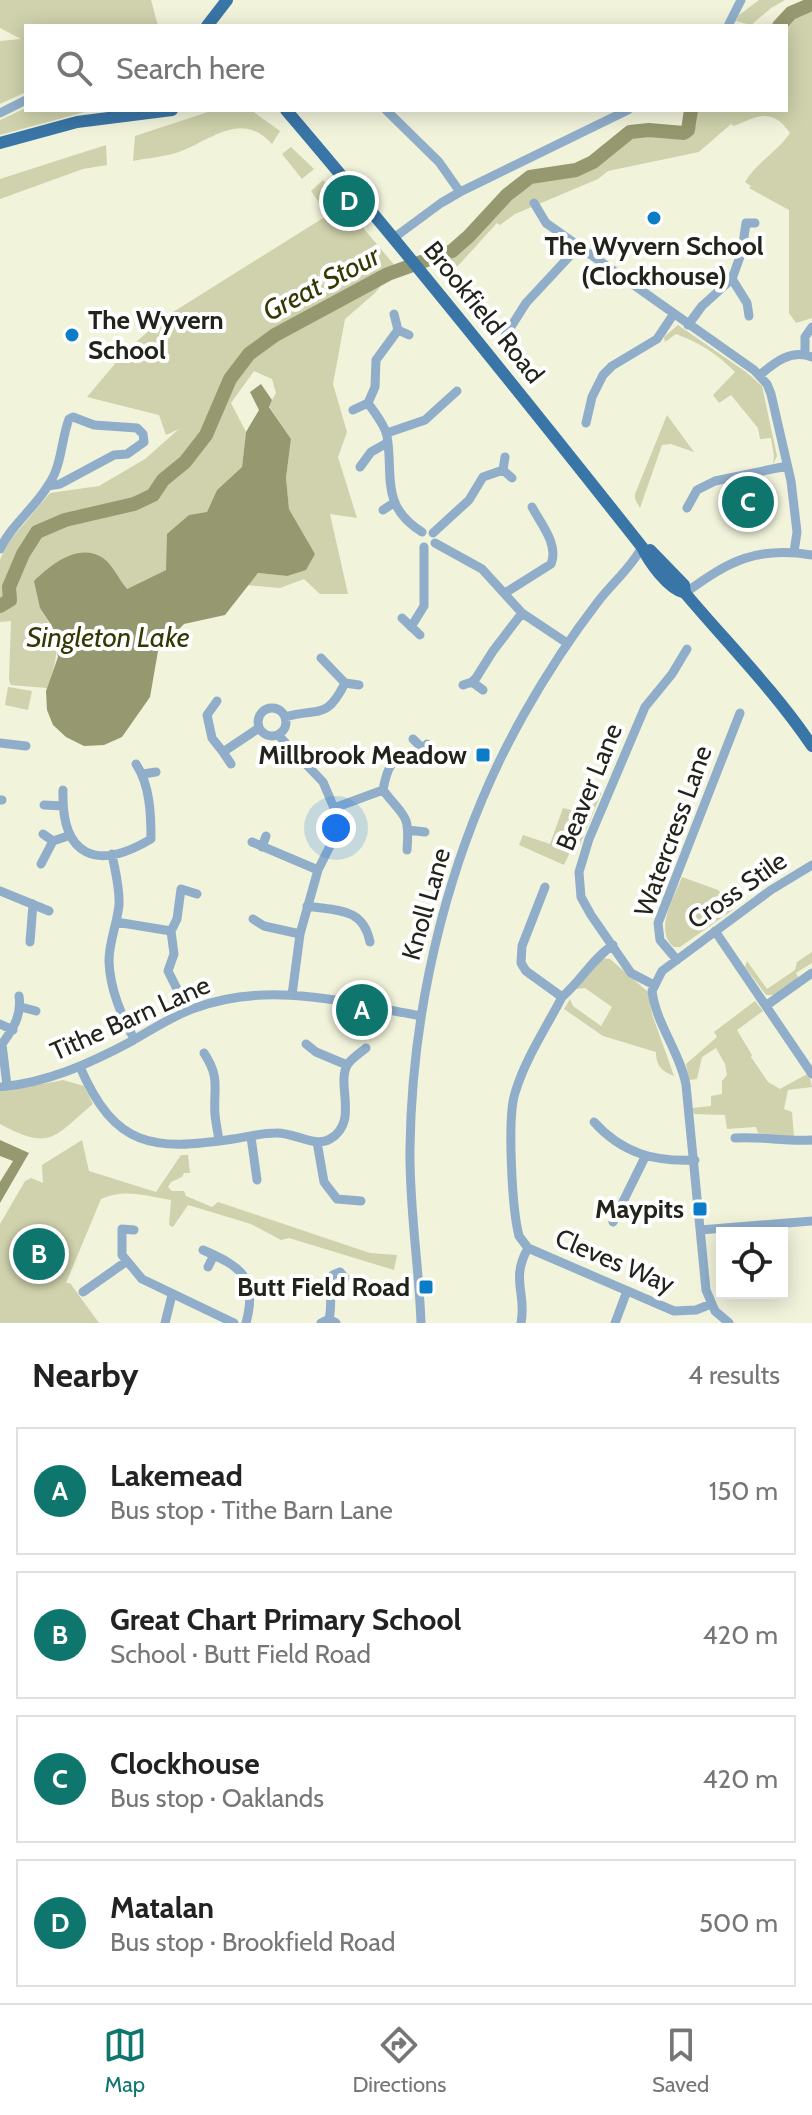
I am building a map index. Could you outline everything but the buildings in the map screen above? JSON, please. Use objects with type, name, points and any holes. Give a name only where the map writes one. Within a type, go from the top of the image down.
[{"type":"main road","points":[[209,24],[227,0]]},
{"type":"main road","points":[[218,24],[227,0]]},
{"type":"main road","points":[[0,143],[77,122],[154,112]]},
{"type":"main road","name":"Brookfield Road","points":[[288,112],[533,406],[646,556],[677,591],[685,593],[774,694],[812,746]]},
{"type":"street","points":[[729,24],[741,0]]},
{"type":"street","points":[[0,113],[24,101]]},
{"type":"street","points":[[388,112],[449,173],[460,192]]},
{"type":"street","points":[[395,237],[460,192],[624,112]]},
{"type":"street","points":[[534,203],[546,223],[760,375],[771,394],[787,466],[797,532],[794,552]]},
{"type":"street","points":[[688,325],[712,294],[732,279],[742,251],[746,223],[755,223]]},
{"type":"street","points":[[505,336],[526,303],[580,245]]},
{"type":"street","points":[[732,279],[747,303],[749,316]]},
{"type":"street","points":[[394,314],[398,330]]},
{"type":"street","points":[[586,423],[595,387],[603,375],[612,366],[657,339],[673,315]]},
{"type":"street","points":[[760,375],[790,355],[809,356],[807,331],[812,327]]},
{"type":"street","points":[[398,330],[409,335]]},
{"type":"street","points":[[353,410],[368,403],[375,387],[376,360],[398,330]]},
{"type":"street","points":[[360,467],[387,438],[425,420],[457,391]]},
{"type":"street","points":[[368,403],[387,438],[389,486],[395,502],[411,525],[482,569],[522,613],[567,643]]},
{"type":"street","points":[[0,549],[8,531],[48,486],[56,471],[69,419],[73,417],[94,425],[137,428],[143,434],[144,442],[137,449],[114,455],[60,484],[48,486]]},
{"type":"street","points":[[503,470],[505,457]]},
{"type":"street","points":[[687,508],[697,490],[706,485],[787,466]]},
{"type":"street","points":[[503,470],[512,478]]},
{"type":"street","points":[[411,627],[424,606],[424,547],[429,547],[430,536],[469,500],[483,477],[503,470]]},
{"type":"street","points":[[383,510],[395,502]]},
{"type":"street","points":[[505,593],[551,564],[554,557],[553,546],[532,507]]},
{"type":"street","name":"Knoll Lane","points":[[421,1323],[410,1152],[414,1059],[427,977],[442,922],[486,790],[524,715],[567,643],[599,600],[635,561],[642,547]]},
{"type":"street","points":[[685,593],[715,572],[750,555],[778,551],[812,555]]},
{"type":"street","points":[[483,690],[468,684],[522,613]]},
{"type":"street","points":[[402,618],[420,635]]},
{"type":"street","name":"Beaver Lane","points":[[654,985],[631,973],[584,903],[579,881],[581,861],[645,707],[672,674],[687,649]]},
{"type":"street","points":[[321,658],[345,683],[359,685]]},
{"type":"street","points":[[285,717],[301,712],[325,711],[336,701],[345,683]]},
{"type":"street","points":[[217,701],[207,715],[212,738],[231,764]]},
{"type":"street","points":[[278,735],[286,724],[285,717],[276,708],[263,710],[257,722],[259,728],[267,735],[278,735],[323,782],[334,808],[331,844],[318,870],[300,934],[292,995]]},
{"type":"street","points":[[196,711],[207,715]]},
{"type":"street","name":"Watercress Lane","points":[[677,960],[660,940],[658,923],[740,713]]},
{"type":"street","points":[[223,752],[259,728]]},
{"type":"street","points":[[383,790],[391,762],[424,746],[413,739]]},
{"type":"street","points":[[0,743],[26,746]]},
{"type":"street","points":[[63,790],[68,836],[80,849],[93,856],[136,848],[155,839],[143,774],[136,764]]},
{"type":"street","points":[[143,774],[156,772]]},
{"type":"street","points":[[334,808],[383,790]]},
{"type":"street","points":[[383,790],[405,814],[407,850]]},
{"type":"street","points":[[44,805],[63,806]]},
{"type":"street","points":[[408,830],[425,832]]},
{"type":"street","points":[[43,834],[53,841]]},
{"type":"street","points":[[41,864],[53,841],[68,836]]},
{"type":"street","points":[[266,836],[257,845],[318,870]]},
{"type":"street","points":[[112,854],[119,899],[110,942],[111,981],[120,1011],[134,1039]]},
{"type":"street","name":"Cross Stile","points":[[654,985],[662,971],[771,890],[812,865]]},
{"type":"street","points":[[545,887],[522,946],[521,963],[526,971],[562,997]]},
{"type":"street","points":[[178,991],[168,971],[174,954],[171,931],[177,919],[181,889],[197,894]]},
{"type":"street","points":[[0,891],[49,911]]},
{"type":"street","points":[[30,942],[33,904]]},
{"type":"street","points":[[307,906],[350,913],[361,919],[370,942]]},
{"type":"street","points":[[253,919],[264,926],[300,934]]},
{"type":"street","points":[[116,922],[171,931]]},
{"type":"street","points":[[261,937],[264,926]]},
{"type":"street","points":[[715,931],[812,1074]]},
{"type":"street","name":"Cleves Way","points":[[613,945],[594,959],[562,997],[528,1061],[512,1108],[517,1229],[528,1248],[674,1311],[696,1310],[711,1304]]},
{"type":"street","points":[[767,1005],[812,973]]},
{"type":"street","points":[[654,985],[653,998],[683,1072],[695,1160],[706,1290],[711,1304],[729,1323]]},
{"type":"street","points":[[4,1086],[2,1044],[13,1030],[21,1007],[19,996]]},
{"type":"street","name":"Tithe Barn Lane","points":[[4,1086],[43,1079],[80,1067],[191,1009],[245,996],[314,996],[421,1016]]},
{"type":"street","points":[[21,1007],[36,1011]]},
{"type":"street","points":[[0,1024],[13,1030]]},
{"type":"street","points":[[306,1044],[316,1052],[347,1065]]},
{"type":"street","points":[[80,1067],[100,1108],[130,1134],[166,1145],[277,1133],[317,1142],[330,1139],[342,1124],[346,1112],[347,1065],[366,1048]]},
{"type":"street","points":[[310,1062],[316,1052]]},
{"type":"street","points":[[204,1053],[214,1068],[217,1084],[215,1113],[219,1141]]},
{"type":"street","points":[[594,1122],[608,1138],[645,1157],[695,1160]]},
{"type":"street","points":[[735,1138],[754,1136],[787,1142],[812,1140]]},
{"type":"street","points":[[251,1137],[257,1180]]},
{"type":"street","points":[[317,1142],[327,1187],[337,1199],[361,1201]]},
{"type":"street","points":[[613,1222],[628,1201],[645,1157]]},
{"type":"street","points":[[700,1230],[812,1221]]},
{"type":"street","points":[[134,1230],[122,1229],[122,1253],[147,1284],[207,1308],[234,1323]]},
{"type":"street","points":[[521,1323],[523,1313],[518,1271],[528,1248]]},
{"type":"street","points":[[203,1250],[227,1260],[247,1282],[252,1300],[246,1323]]},
{"type":"street","points":[[208,1267],[214,1255]]},
{"type":"street","points":[[83,1292],[127,1261]]},
{"type":"street","points":[[615,1323],[627,1291]]},
{"type":"street","points":[[329,1322],[332,1293]]},
{"type":"street","points":[[165,1323],[172,1295]]},
{"type":"shaded area","points":[[0,0],[151,0],[157,24],[24,24],[24,93],[0,104],[0,41],[21,39],[0,28]]},
{"type":"shaded area","points":[[759,0],[785,0],[752,24],[736,21],[739,15]]},
{"type":"shaded area","points":[[812,6],[812,318],[796,323],[789,313],[789,210],[749,188],[751,186],[745,182],[790,133],[771,117],[758,117],[734,126],[731,124],[699,152],[608,171],[598,179],[515,214],[500,225],[497,223],[446,279],[432,262],[457,253],[530,182],[586,171],[629,138],[650,133],[687,137],[696,126],[697,112],[788,112],[786,24],[796,14]]},
{"type":"shaded area","points":[[24,109],[24,112],[85,112],[0,135],[0,120]]},
{"type":"shaded area","points":[[208,112],[254,112],[280,131],[272,144],[260,134],[237,129],[225,131],[176,153],[133,161],[135,136]]},
{"type":"shaded area","points":[[106,145],[107,165],[83,169],[0,199],[0,179]]},
{"type":"shaded area","points":[[291,147],[314,169],[302,179],[282,154]]},
{"type":"shaded area","points":[[323,180],[396,267],[375,293],[345,319],[333,384],[347,432],[338,457],[357,518],[330,514],[348,594],[320,594],[304,579],[280,588],[246,585],[258,573],[287,576],[315,554],[289,509],[286,478],[291,439],[269,406],[276,393],[272,379],[254,371],[231,403],[246,432],[242,467],[217,490],[207,512],[166,570],[127,589],[103,559],[40,608],[52,629],[56,647],[47,688],[11,685],[11,621],[0,622],[0,560],[6,545],[50,493],[99,486],[145,459],[179,429],[166,435],[159,415],[87,397],[125,352],[162,319],[328,215],[311,191]]},
{"type":"shaded area","points":[[678,325],[762,386],[777,456],[773,464],[771,438],[760,439],[758,428],[731,395],[719,403],[713,395],[735,372],[714,354],[685,337],[676,334],[665,342],[664,337]]},
{"type":"shaded area","points":[[667,415],[694,452],[671,444],[662,445],[640,508],[635,494]]},
{"type":"shaded area","points":[[8,687],[32,691],[28,710],[5,705]]},
{"type":"shaded area","points":[[596,790],[601,794],[576,854],[570,852],[564,865],[519,845],[523,835],[550,844],[563,808],[587,814]]},
{"type":"shaded area","points":[[682,877],[718,890],[734,909],[680,947],[674,947],[665,932],[665,923]]},
{"type":"shaded area","points":[[812,952],[812,963],[796,973],[799,979],[775,995],[766,995],[745,967],[747,961],[767,989],[795,970],[797,962]]},
{"type":"shaded area","points":[[603,958],[610,959],[648,992],[652,1014],[674,1076],[660,1067],[656,1052],[603,1036],[564,1009],[570,999],[573,1006],[601,1026],[612,1007],[585,988],[576,989]]},
{"type":"shaded area","points":[[755,1001],[763,1011],[737,1030],[768,1082],[780,1089],[809,1073],[812,1087],[788,1090],[784,1109],[792,1112],[794,1137],[758,1133],[756,1127],[727,1129],[725,1115],[694,1114],[692,1108],[711,1106],[711,1096],[722,1094],[722,1081],[727,1075],[716,1048],[702,1057],[697,1079],[689,1080],[686,1064],[717,1037],[714,1032]]},
{"type":"shaded area","points":[[63,1080],[84,1086],[93,1104],[60,1132],[42,1138],[31,1137],[0,1124],[0,1092]]},
{"type":"shaded area","points":[[82,1140],[89,1171],[156,1192],[181,1155],[188,1155],[190,1173],[184,1173],[171,1182],[168,1187],[172,1191],[184,1191],[186,1196],[212,1207],[218,1202],[370,1253],[397,1255],[394,1270],[289,1238],[281,1240],[251,1224],[188,1205],[173,1227],[169,1225],[171,1200],[118,1194],[101,1199],[66,1283],[70,1283],[99,1323],[0,1323],[0,1224],[25,1181],[31,1178],[43,1183],[42,1165]]},
{"type":"water","name":"Singleton Lake","points":[[261,384],[272,400],[269,407],[291,439],[286,478],[289,509],[315,554],[306,570],[287,576],[258,573],[225,615],[184,624],[158,651],[150,697],[122,737],[104,745],[84,746],[66,737],[53,725],[47,710],[46,691],[58,657],[53,628],[40,608],[34,581],[57,562],[84,553],[103,558],[127,589],[166,570],[167,534],[189,515],[207,512],[217,490],[242,467],[246,432],[259,410],[250,392]]},
{"type":"water","points":[[0,1140],[29,1153],[0,1203],[0,1182],[13,1161],[0,1156]]},
{"type":"waterway","name":"Great Stour","points":[[781,24],[791,13],[812,4]]},
{"type":"waterway","name":"Great Stour","points":[[0,606],[10,600],[9,587],[23,554],[37,532],[65,520],[134,504],[153,495],[163,480],[185,462],[206,435],[230,379],[249,354],[275,335],[388,274],[452,251],[507,195],[530,177],[576,170],[593,162],[630,132],[684,133],[688,130],[691,112]]},
{"type":"place","name":"Matalan","points":[[349,201]]},
{"type":"place","name":"The Wyvern School (Clockhouse)","points":[[654,218]]},
{"type":"place","name":"The Wyvern School","points":[[72,335]]},
{"type":"place","name":"Clockhouse","points":[[748,502]]},
{"type":"place","name":"Millbrook Meadow","points":[[483,755]]},
{"type":"place","name":"Lakemead","points":[[362,1010]]},
{"type":"place","name":"Maypits","points":[[700,1209]]},
{"type":"place","name":"Great Chart Primary School","points":[[39,1254]]},
{"type":"place","name":"Butt Field Road","points":[[426,1287]]}]
